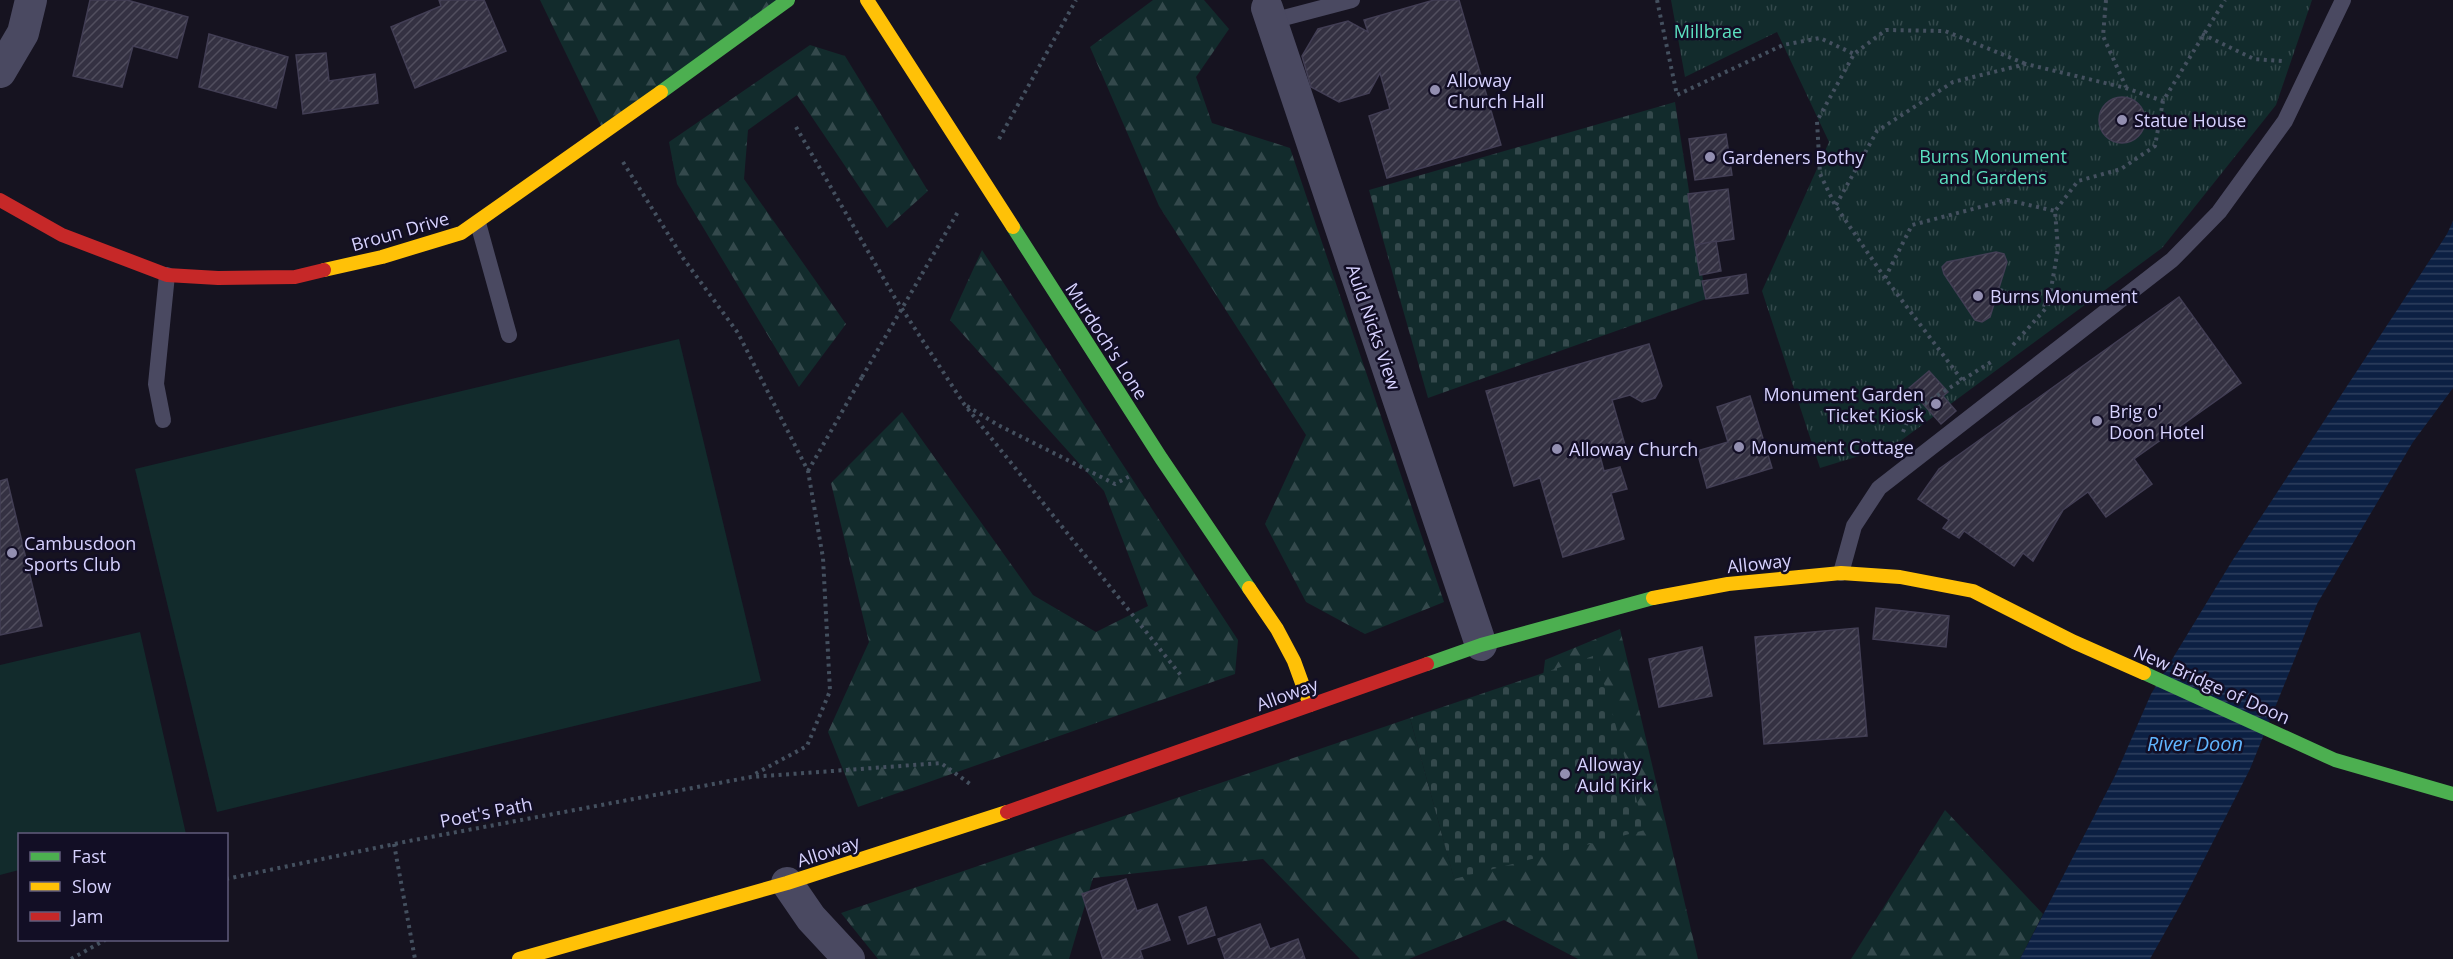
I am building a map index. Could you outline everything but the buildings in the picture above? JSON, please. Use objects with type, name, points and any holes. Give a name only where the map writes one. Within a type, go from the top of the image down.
[{"type":"main road","name":"Broun Drive","points":[[0,200],[62,235],[167,275],[218,278],[295,276],[382,257],[461,233],[478,223],[605,134],[788,0]]},
{"type":"main road","name":"Murdoch's Lone","points":[[867,0],[1161,458],[1277,629],[1294,661],[1310,705]]},
{"type":"main road","name":"Alloway","points":[[519,959],[787,883],[1008,812],[1481,645],[1638,601],[1728,584],[1841,573],[1900,577],[1973,591],[2074,642]]},
{"type":"main road","name":"New Bridge of Doon","points":[[2074,642],[2335,760],[2453,794]]},
{"type":"street","points":[[0,72],[23,33],[31,0]]},
{"type":"street","name":"Auld Nicks View","points":[[1269,15],[1481,645]]},
{"type":"street","points":[[787,883],[811,918],[849,959]]},
{"type":"lane","points":[[1269,15],[1352,0]]},
{"type":"lane","points":[[1841,573],[1854,526],[1879,488],[2172,260],[2219,212],[2285,122],[2343,0]]},
{"type":"lane","points":[[478,223],[509,335]]},
{"type":"lane","points":[[163,420],[156,384],[167,275]]},
{"type":"path","points":[[808,471],[979,175],[1076,0]]},
{"type":"path","points":[[1657,0],[1677,95],[1783,45],[1820,38],[1854,54]]},
{"type":"path","points":[[2106,0],[2103,36],[2126,88]]},
{"type":"path","points":[[2007,352],[2048,306],[2058,249],[2055,211],[2078,181],[2121,169],[2155,146],[2163,101],[2224,0]]},
{"type":"path","points":[[1962,380],[1885,278],[1836,205],[1820,174],[1817,121],[1854,54],[1886,30],[1945,31],[2026,64],[2126,88],[2163,101]]},
{"type":"path","points":[[2202,34],[2254,59],[2291,62]]},
{"type":"path","points":[[1836,205],[1877,131],[1953,82],[2026,64]]},
{"type":"path","points":[[796,127],[895,298],[964,404],[1183,678]]},
{"type":"path","points":[[605,134],[683,258],[738,333],[808,471],[822,558],[830,692],[807,746],[751,777]]},
{"type":"path","points":[[1885,278],[1912,225],[2007,201],[2055,211]]},
{"type":"path","points":[[2000,290],[2048,306]]},
{"type":"path","points":[[1902,434],[1911,412],[1998,358]]},
{"type":"path","points":[[964,404],[998,425],[1115,484],[1161,458]]},
{"type":"path","points":[[751,777],[941,763],[1008,812]]},
{"type":"path","name":"Poet's Path","points":[[228,879],[394,844],[751,777]]},
{"type":"path","points":[[394,844],[415,959]]},
{"type":"path","points":[[71,959],[102,941]]},
{"type":"green space","points":[[540,0],[788,0],[605,134]]},
{"type":"green space","points":[[1153,0],[1204,0],[1229,29],[1196,77],[1212,123],[1290,148],[1444,602],[1365,634],[1306,602],[1265,524],[1306,435],[1159,206],[1090,47]]},
{"type":"green space","name":"Burns Monument and Gardens","points":[[1671,0],[2312,0],[2276,105],[2162,248],[1895,445],[1820,468],[1762,291],[1829,142],[1777,32],[1685,77]]},
{"type":"green space","points":[[810,45],[845,56],[928,191],[887,228],[797,95],[748,130],[744,179],[846,324],[799,387],[677,184],[669,142]]},
{"type":"green space","points":[[1675,102],[1706,299],[1428,398],[1369,190]]},
{"type":"green space","points":[[982,250],[1238,640],[1235,674],[858,807],[828,732],[869,642],[831,483],[902,412],[1033,595],[1096,632],[1148,606],[1104,491],[950,320]]},
{"type":"green space","points":[[679,339],[761,681],[217,812],[135,469]]},
{"type":"green space","points":[[1620,629],[1698,959],[1578,959],[1504,920],[1409,959],[1360,959],[1263,859],[1093,878],[1069,959],[878,959],[841,913],[1410,718],[1454,878],[1540,701],[1545,660]]},
{"type":"green space","points":[[140,632],[186,833],[18,833],[18,870],[0,875],[0,665]]},
{"type":"green space","points":[[1596,655],[1645,830],[1454,879],[1410,718]]},
{"type":"green space","points":[[1945,810],[2043,914],[2020,959],[1851,959]]},
{"type":"water","name":"River Doon","points":[[2453,221],[2453,388],[2413,442],[2317,604],[2250,769],[2187,893],[2150,959],[2020,959],[2116,774],[2151,694],[2232,561],[2447,234]]},
{"type":"traffic: fast","points":[[661,92],[788,0]]},
{"type":"traffic: fast","points":[[1013,227],[1161,458],[1249,588]]},
{"type":"traffic: fast","points":[[1427,664],[1481,645],[1653,598]]},
{"type":"traffic: fast","points":[[2144,673],[2335,760],[2453,794]]},
{"type":"traffic: slow","points":[[867,0],[1013,227]]},
{"type":"traffic: slow","points":[[324,270],[382,257],[461,233],[661,92]]},
{"type":"traffic: slow","points":[[1653,598],[1728,584],[1841,573],[1900,577],[1973,591],[2074,642],[2144,673]]},
{"type":"traffic: slow","points":[[1249,588],[1277,629],[1294,661],[1310,705]]},
{"type":"traffic: slow","points":[[519,959],[787,883],[1007,812]]},
{"type":"traffic: jam","points":[[0,200],[62,235],[167,275],[218,278],[295,277],[324,270]]},
{"type":"traffic: jam","points":[[1007,812],[1427,664]]},
{"type":"place","name":"Alloway Church Hall","points":[[1435,90]]},
{"type":"place","name":"Statue House","points":[[2122,120]]},
{"type":"place","name":"Gardeners Bothy","points":[[1710,157]]},
{"type":"place","name":"Burns Monument","points":[[1978,296]]},
{"type":"place","name":"Monument Garden Ticket Kiosk","points":[[1936,404]]},
{"type":"place","name":"Brig o' Doon Hotel","points":[[2097,421]]},
{"type":"place","name":"Monument Cottage","points":[[1739,447]]},
{"type":"place","name":"Alloway Church","points":[[1557,449]]},
{"type":"place","name":"Cambusdoon Sports Club","points":[[12,553]]},
{"type":"place","name":"Alloway Auld Kirk","points":[[1565,774]]},
{"type":"park label","name":"Millbrae","points":[[1708,31]]}]
